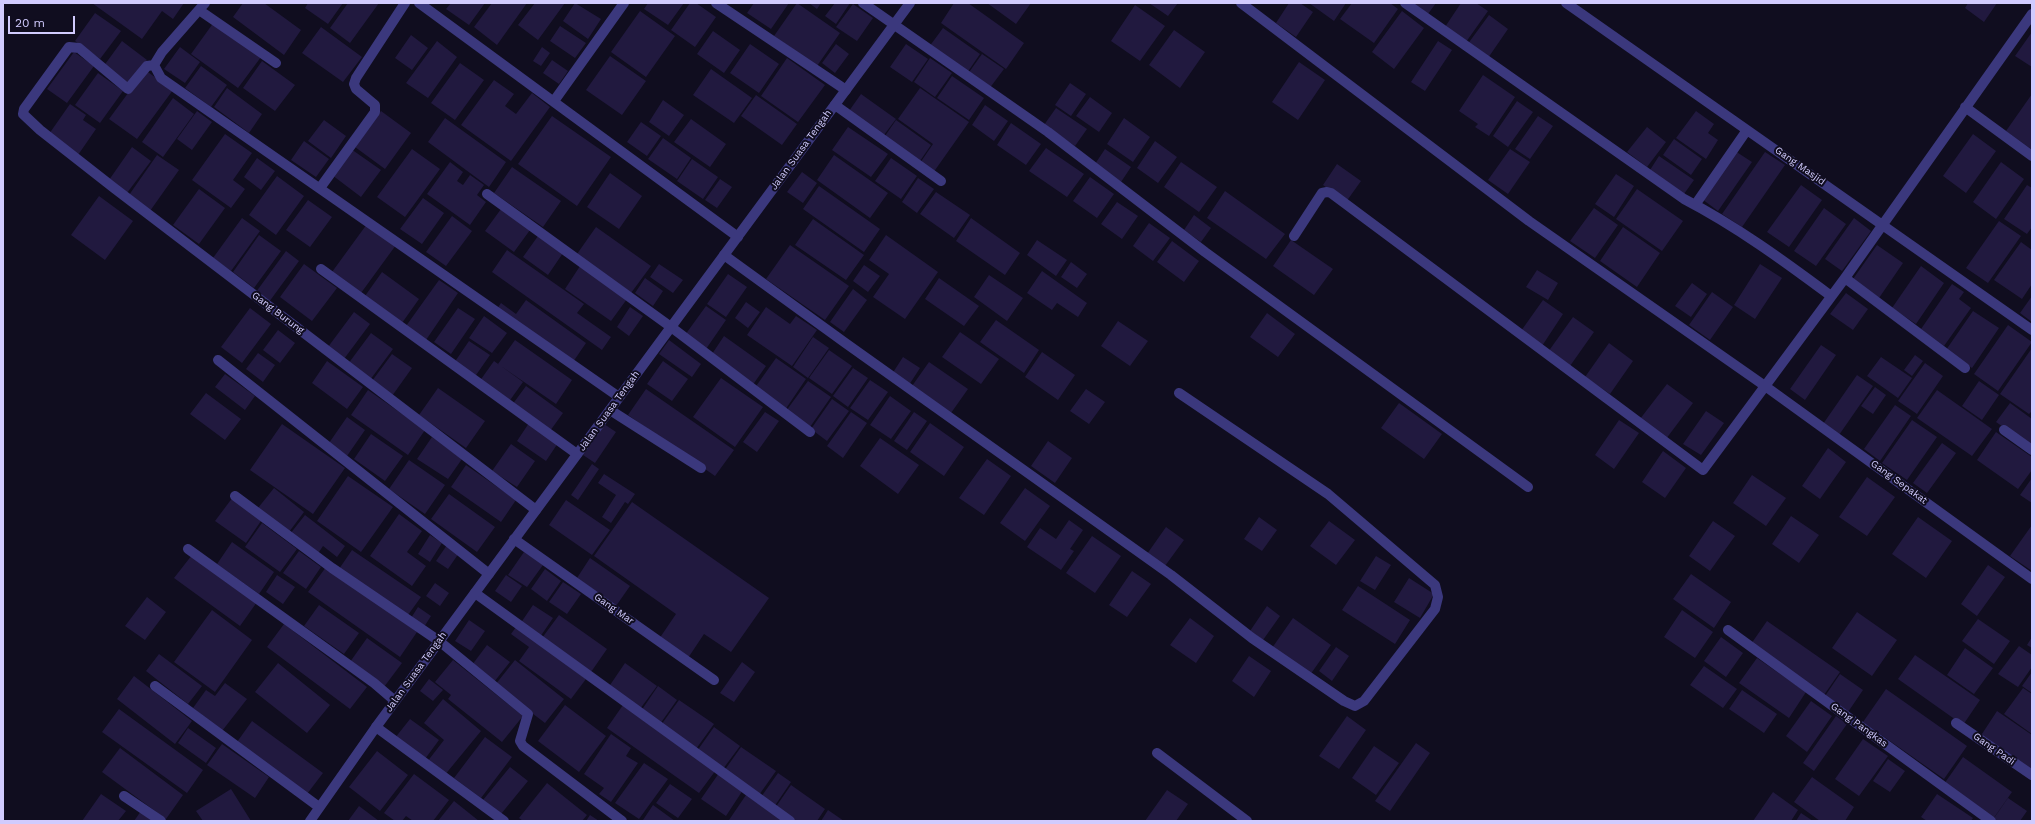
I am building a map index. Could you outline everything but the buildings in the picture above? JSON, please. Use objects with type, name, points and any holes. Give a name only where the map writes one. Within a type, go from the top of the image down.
[{"type":"street","points":[[320,188],[376,112],[375,105],[356,89],[354,84],[356,78],[405,3]]},
{"type":"street","points":[[419,3],[738,237]]},
{"type":"street","points":[[554,101],[624,3]]},
{"type":"street","points":[[716,3],[846,90]]},
{"type":"street","points":[[863,3],[1048,132],[1205,252],[1528,486]]},
{"type":"street","name":"Jalan Suasa Tengah","points":[[310,821],[439,641],[910,3]]},
{"type":"street","points":[[1405,3],[1684,199],[1780,259],[1831,296]]},
{"type":"street","name":"Gang Masjid","points":[[1566,3],[2032,330]]},
{"type":"street","name":"Gang Sepakat","points":[[1241,4],[1529,221],[1765,386],[2032,579]]},
{"type":"street","points":[[276,63],[202,7],[162,52],[154,65],[161,78],[619,398]]},
{"type":"street","points":[[1294,236],[1322,194],[1327,192],[1331,193],[1702,470],[1845,278],[2032,14]]},
{"type":"street","name":"Gang Burung","points":[[154,65],[147,66],[128,89],[79,48],[69,47],[24,109],[23,114],[114,188],[536,510]]},
{"type":"street","points":[[835,105],[941,181]]},
{"type":"street","points":[[1965,107],[2032,156]]},
{"type":"street","points":[[1695,205],[1748,130]]},
{"type":"street","points":[[487,194],[671,327],[810,432]]},
{"type":"street","points":[[724,255],[1171,575],[1252,638],[1344,701],[1355,706],[1360,704],[1435,609],[1438,597],[1435,585],[1328,494],[1179,393]]},
{"type":"street","points":[[321,269],[577,454]]},
{"type":"street","points":[[1845,278],[1965,368]]},
{"type":"street","points":[[218,360],[489,574]]},
{"type":"street","points":[[610,410],[701,468]]},
{"type":"street","points":[[2004,430],[2032,450]]},
{"type":"street","points":[[235,496],[332,568],[439,641],[528,714],[520,741],[523,746],[622,821]]},
{"type":"street","name":"Gang Mar","points":[[514,539],[714,680]]},
{"type":"street","points":[[188,549],[374,683],[395,701]]},
{"type":"street","points":[[475,593],[790,821]]},
{"type":"street","name":"Gang Pangkas","points":[[1728,630],[1991,821]]},
{"type":"street","points":[[155,686],[319,807]]},
{"type":"street","name":"Gang Padi","points":[[1956,723],[2032,775]]},
{"type":"street","points":[[376,727],[504,821]]},
{"type":"street","points":[[1157,753],[1247,821]]},
{"type":"street","points":[[124,796],[162,821]]}]
